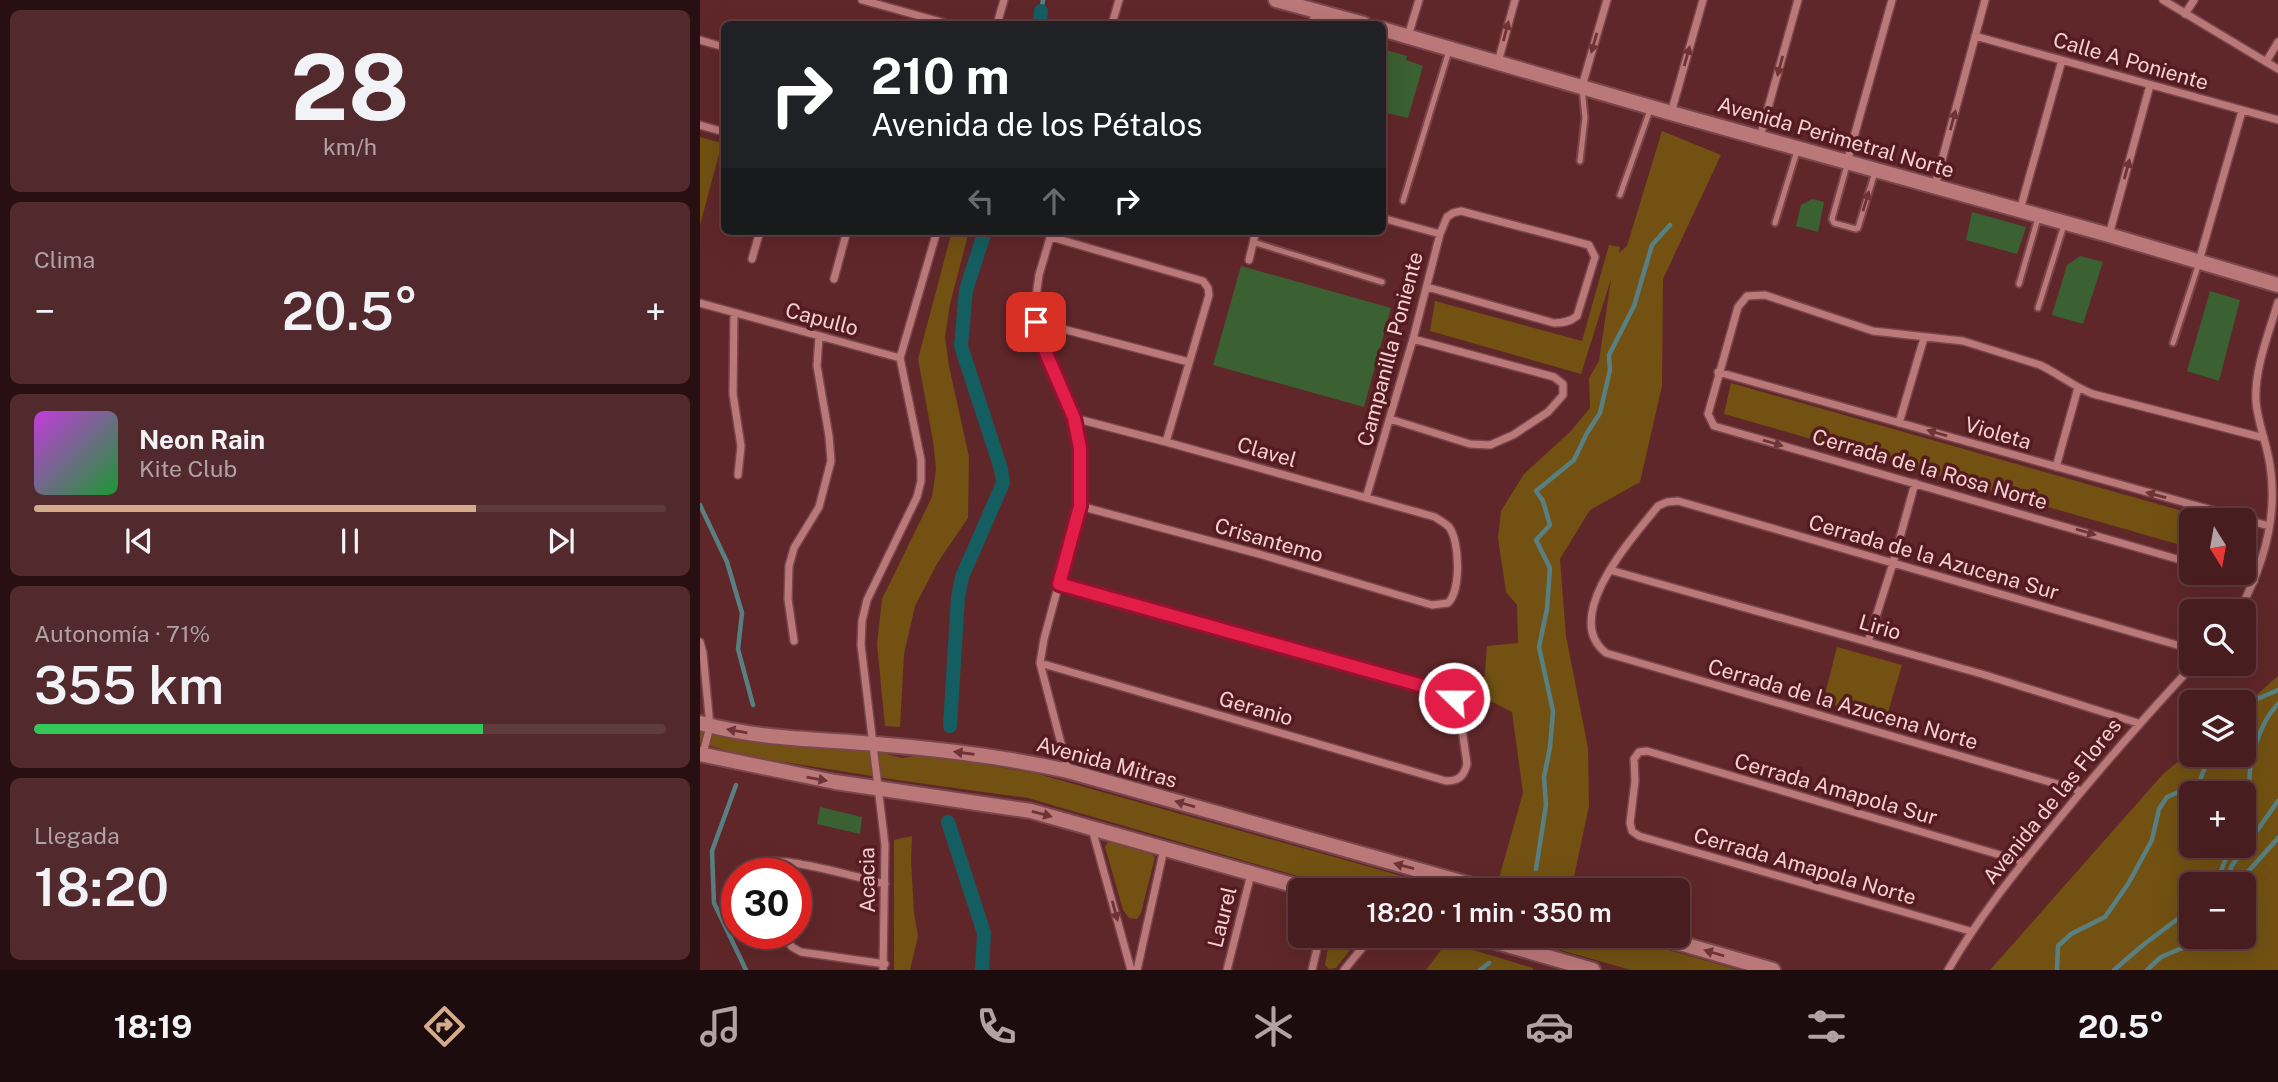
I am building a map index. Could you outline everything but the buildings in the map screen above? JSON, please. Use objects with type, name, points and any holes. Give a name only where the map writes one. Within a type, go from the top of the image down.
[{"type":"street","points":[[862,0],[938,21]]},
{"type":"street","points":[[998,21],[1004,0]]},
{"type":"street","points":[[1113,21],[1119,0]]},
{"type":"street","points":[[1276,0],[1352,21]]},
{"type":"street","points":[[1408,36],[1419,0]]},
{"type":"street","points":[[1498,62],[1515,0]]},
{"type":"street","points":[[1582,86],[1607,0]]},
{"type":"street","points":[[1671,113],[1703,0]]},
{"type":"street","points":[[1760,137],[1798,0]]},
{"type":"street","points":[[1847,162],[1892,0]]},
{"type":"street","points":[[1935,186],[1985,0]]},
{"type":"street","points":[[2163,0],[2278,69]]},
{"type":"street","points":[[2185,14],[2194,0]]},
{"type":"street","points":[[906,21],[908,13]]},
{"type":"street","name":"Avenida Perimetral Norte","points":[[1386,30],[2278,285]]},
{"type":"street","name":"Calle A Poniente","points":[[1975,36],[2278,120]]},
{"type":"street","points":[[700,40],[721,46]]},
{"type":"street","points":[[2266,62],[2278,42]]},
{"type":"street","points":[[2020,210],[2062,60]]},
{"type":"street","points":[[2109,235],[2150,85]]},
{"type":"street","points":[[2199,261],[2242,111]]},
{"type":"street","points":[[700,125],[721,131]]},
{"type":"street","name":"Campanilla Poniente","points":[[1366,498],[1447,217],[1461,211],[1590,245],[1595,257],[1580,309],[1571,321],[1554,323],[1427,287]]},
{"type":"street","points":[[1386,219],[1440,234]]},
{"type":"street","points":[[752,259],[759,235]]},
{"type":"street","points":[[834,278],[846,235]]},
{"type":"street","points":[[900,358],[936,235]]},
{"type":"street","points":[[1051,235],[1039,275],[1035,303],[1036,322],[1046,353],[1074,418],[1080,448],[1080,506],[1040,663],[1068,771]]},
{"type":"street","points":[[1054,235],[1203,281],[1208,288],[1209,295],[1166,442]]},
{"type":"street","points":[[1249,260],[1255,235]]},
{"type":"street","name":"Cerrada de la Rosa Norte","points":[[1924,338],[1874,331],[1765,295],[1747,296],[1738,307],[1707,414],[1713,426],[2179,560]]},
{"type":"street","points":[[2256,575],[2269,526],[2272,484],[2256,402],[2257,384],[2278,302]]},
{"type":"street","name":"Capullo","points":[[700,303],[900,358]]},
{"type":"street","points":[[734,313],[733,394],[741,446],[738,475]]},
{"type":"street","points":[[1036,322],[1189,362]]},
{"type":"street","points":[[794,641],[788,598],[789,566],[794,548],[819,507],[831,461],[817,366],[819,336]]},
{"type":"street","points":[[1899,423],[1924,338],[1963,341],[2040,365],[2078,388],[2107,398],[2264,438]]},
{"type":"street","points":[[1390,419],[1470,444],[1490,445],[1513,435],[1554,407],[1563,395],[1563,384],[1554,377],[1413,339]]},
{"type":"street","name":"Acacia","points":[[884,967],[885,854],[861,645],[862,621],[867,600],[917,497],[921,481],[922,460],[900,358]]},
{"type":"street","name":"Violeta","points":[[1718,372],[2269,526]]},
{"type":"street","points":[[2056,467],[2078,388]]},
{"type":"street","name":"Clavel","points":[[1074,418],[1435,517],[1448,526],[1457,549],[1455,592],[1448,603]]},
{"type":"street","points":[[1868,642],[1894,563],[1915,483]]},
{"type":"street","name":"Cerrada de la Azucena Sur","points":[[1610,570],[1658,506],[1678,501],[2179,646]]},
{"type":"street","name":"Crisantemo","points":[[1080,506],[1259,554],[1432,605],[1448,603]]},
{"type":"street","name":"Lirio","points":[[1610,570],[2031,688],[2138,723]]},
{"type":"street","name":"Cerrada de la Azucena Norte","points":[[1610,570],[1596,595],[1591,620],[1597,646],[1606,653],[2081,791]]},
{"type":"street","name":"Geranio","points":[[1040,663],[1446,781],[1462,777],[1467,764],[1461,717],[1454,698],[1445,692],[1059,584]]},
{"type":"street","points":[[700,642],[703,653],[705,724],[701,755],[789,774],[1031,811],[1288,883]]},
{"type":"street","name":"Avenida de las Flores","points":[[1948,970],[1970,931],[2024,862],[2138,723],[2183,676]]},
{"type":"street","name":"Avenida Mitras","points":[[705,724],[761,735],[967,753],[1068,771],[1441,878]]},
{"type":"street","name":"Cerrada Amapola Sur","points":[[1632,831],[1630,823],[1635,781],[1634,758],[1639,752],[1647,751],[2024,862]]},
{"type":"street","points":[[1091,827],[1131,970]]},
{"type":"street","name":"Cerrada Amapola Norte","points":[[1632,831],[1639,836],[1970,931]]},
{"type":"street","points":[[1136,970],[1164,849]]},
{"type":"street","points":[[812,867],[885,884]]},
{"type":"street","name":"Laurel","points":[[1227,970],[1252,873]]},
{"type":"street","points":[[1690,946],[1773,970]]},
{"type":"street","points":[[1312,970],[1317,948]]},
{"type":"street","points":[[1344,970],[1362,948]]},
{"type":"street","points":[[1517,948],[1593,970]]},
{"type":"street","points":[[796,949],[884,967]]},
{"type":"lane","points":[[1403,201],[1450,48]]},
{"type":"lane","points":[[1580,161],[1585,118],[1582,86]]},
{"type":"lane","points":[[1620,195],[1651,107]]},
{"type":"lane","points":[[1775,223],[1798,148]]},
{"type":"lane","points":[[1847,162],[1832,219],[1834,223],[1858,228],[1875,170]]},
{"type":"lane","points":[[2019,284],[2039,215]]},
{"type":"lane","points":[[2038,309],[2065,222]]},
{"type":"lane","points":[[1253,242],[1382,282]]},
{"type":"lane","points":[[2173,344],[2199,261]]},
{"type":"shaded area","points":[[1662,131],[1721,155],[1663,279],[1662,386],[1640,482],[1590,510],[1560,559],[1566,636],[1588,748],[1589,806],[1574,878],[1499,878],[1523,793],[1512,712],[1483,697],[1487,646],[1518,643],[1517,605],[1506,592],[1498,538],[1501,511],[1524,474],[1571,431],[1590,408],[1589,378],[1599,361],[1611,279],[1581,374],[1430,331],[1435,301],[1582,341],[1609,245],[1620,247],[1619,253],[1627,246]]},
{"type":"shaded area","points":[[700,137],[721,143],[721,147],[700,225]]},
{"type":"shaded area","points":[[951,235],[968,235],[950,304],[945,337],[969,457],[968,518],[938,562],[915,606],[904,654],[900,727],[885,726],[877,644],[882,599],[932,497],[936,469],[918,359]]},
{"type":"shaded area","points":[[1731,383],[2179,510],[2179,545],[1724,414]]},
{"type":"shaded area","points":[[1837,647],[1902,665],[1886,719],[1823,702]]},
{"type":"shaded area","points":[[2278,676],[2278,970],[1990,970],[2163,774],[2179,761],[2179,767],[2256,767],[2256,695]]},
{"type":"shaded area","points":[[700,728],[768,743],[860,747],[902,758],[926,754],[1038,774],[1409,878],[1304,878],[1028,798],[746,756],[700,743]]},
{"type":"shaded area","points":[[912,836],[914,913],[918,936],[910,970],[894,970],[894,840]]},
{"type":"shaded area","points":[[1112,842],[1150,853],[1155,857],[1141,913],[1137,919],[1129,918],[1123,910],[1105,847]]},
{"type":"shaded area","points":[[1328,948],[1352,948],[1336,968],[1329,969],[1325,965]]},
{"type":"shaded area","points":[[1442,948],[1467,948],[1533,968],[1533,970],[1426,970]]},
{"type":"shaded area","points":[[1553,948],[1661,948],[1739,970],[1631,970]]},
{"type":"waterway","points":[[1041,11],[1043,0]]},
{"type":"waterway","points":[[1040,21],[1041,11]]},
{"type":"waterway","points":[[1536,869],[1546,805],[1544,777],[1553,711],[1539,647],[1547,609],[1550,568],[1536,540],[1550,525],[1543,501],[1536,491],[1574,460],[1600,413],[1610,370],[1609,355],[1634,306],[1652,245],[1670,225]]},
{"type":"waterway","points":[[950,726],[958,597],[962,577],[1003,483],[1001,469],[961,346],[966,290],[984,235]]},
{"type":"waterway","points":[[700,505],[727,562],[742,613],[738,649],[753,705]]},
{"type":"waterway","points":[[2256,699],[2278,690]]},
{"type":"waterway","points":[[2250,781],[2256,744],[2267,718],[2278,704]]},
{"type":"waterway","points":[[2057,969],[2058,946],[2071,934],[2105,917],[2128,884],[2152,840],[2159,809],[2167,797],[2199,783],[2205,767]]},
{"type":"waterway","points":[[736,785],[712,851],[714,903],[746,970]]},
{"type":"waterway","points":[[2230,872],[2278,801]]},
{"type":"waterway","points":[[948,822],[984,933],[982,970]]},
{"type":"waterway","points":[[2248,872],[2278,838]]},
{"type":"waterway","points":[[2221,872],[2226,858]]},
{"type":"waterway","points":[[2114,970],[2179,918]]},
{"type":"waterway","points":[[2147,970],[2161,957],[2180,949]]},
{"type":"waterway","points":[[1480,970],[1489,963]]},
{"type":"route","points":[[1036,322],[1046,353],[1074,418],[1080,448],[1080,506],[1059,584],[1445,692],[1454,698]]}]
